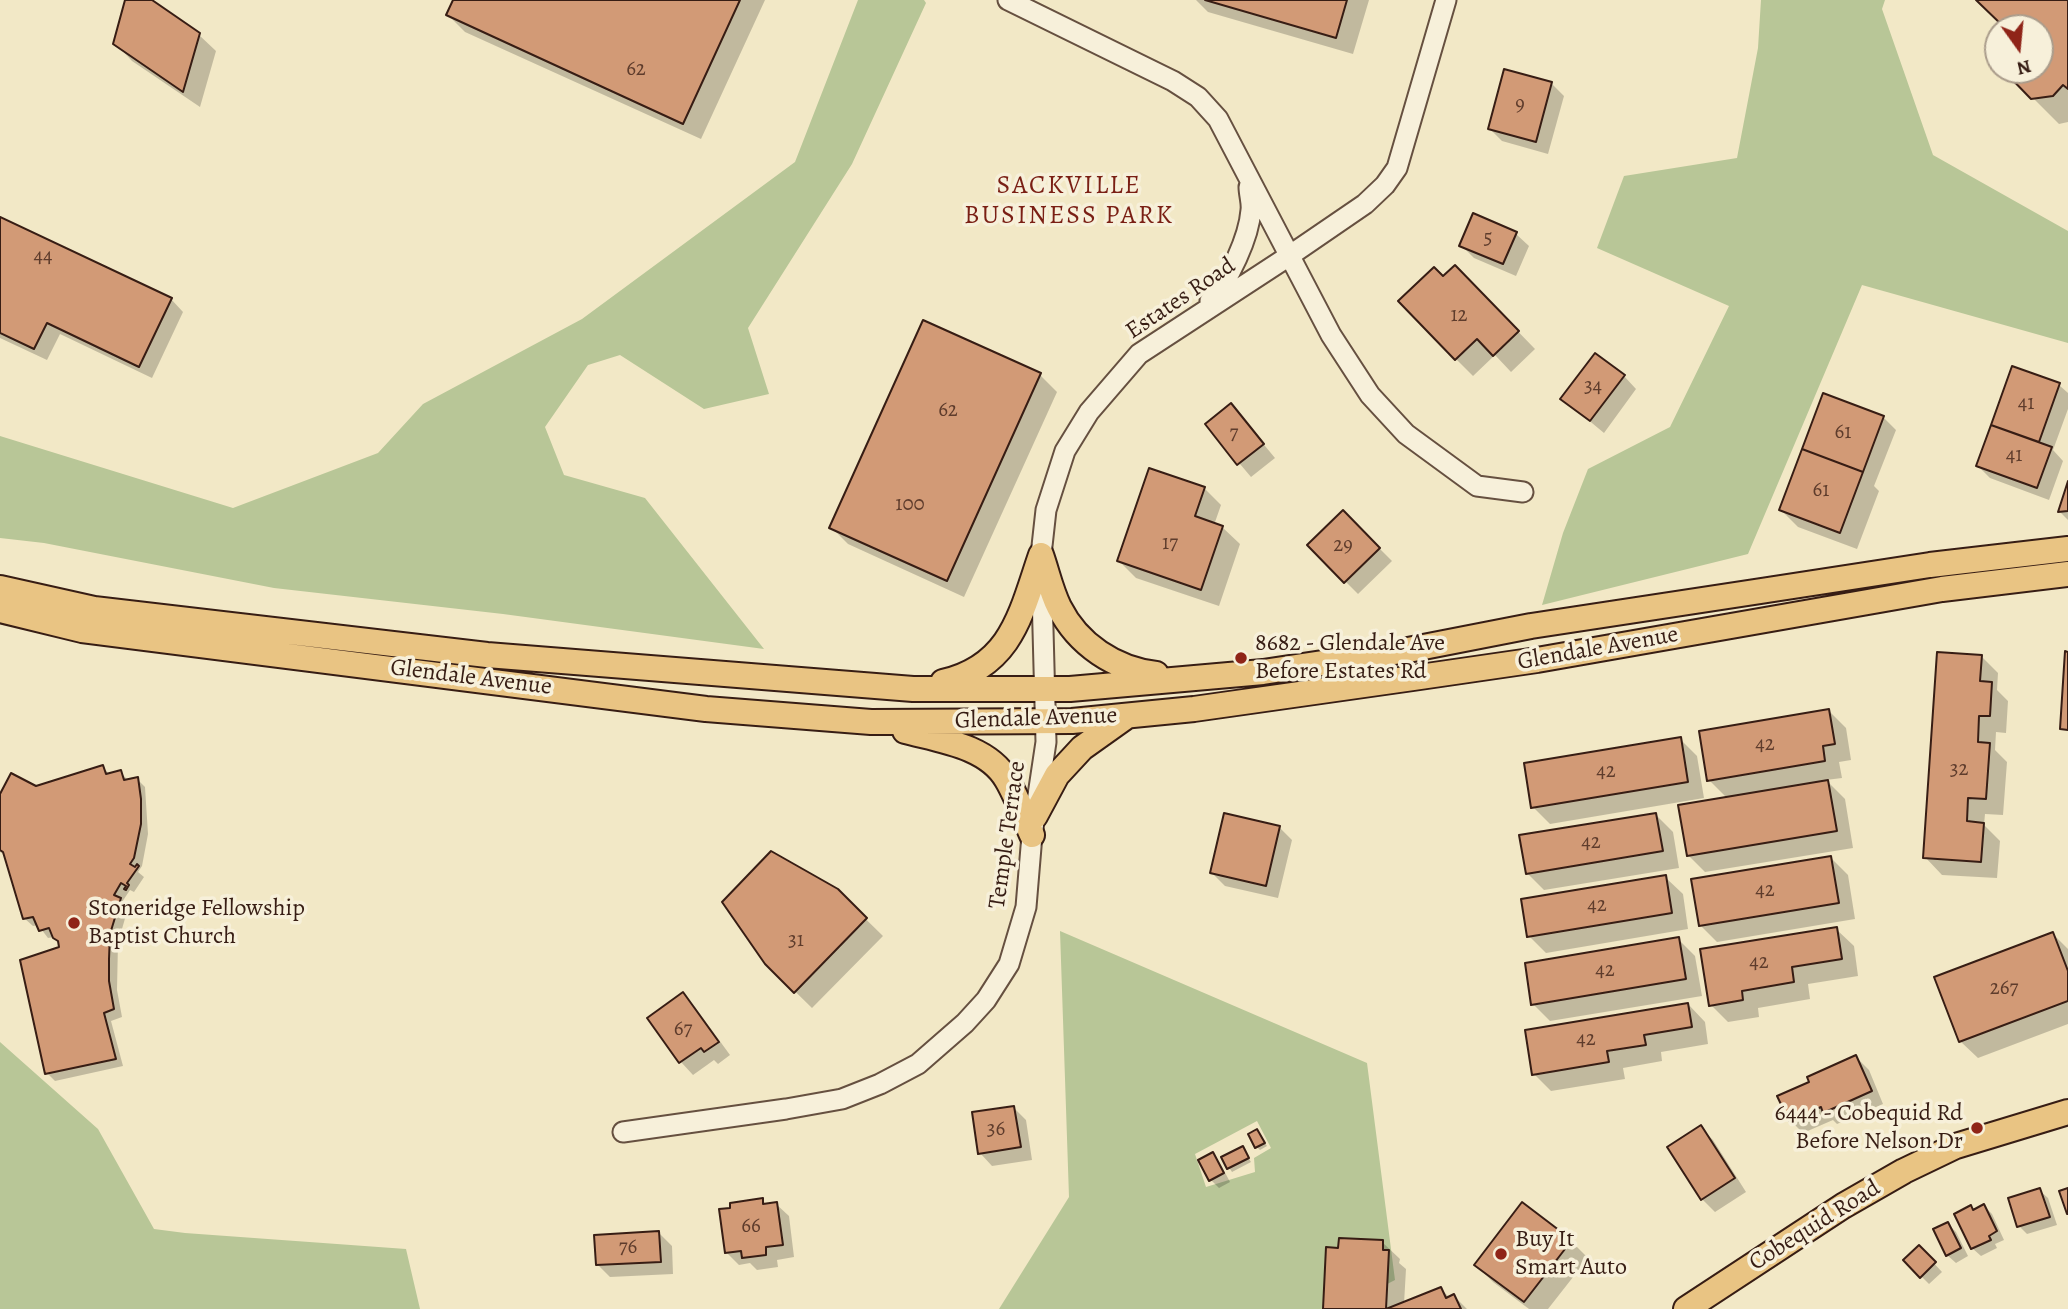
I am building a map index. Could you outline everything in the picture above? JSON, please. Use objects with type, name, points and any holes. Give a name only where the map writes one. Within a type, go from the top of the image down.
[{"type":"main road","name":"Glendale Avenue","points":[[0,587],[94,609],[487,655],[913,689],[1080,688],[1276,670],[1408,650],[1531,626],[1930,565],[2068,549]]},
{"type":"main road","points":[[1041,555],[1060,608],[1086,643],[1115,664],[1145,673],[1191,678]]},
{"type":"main road","points":[[913,689],[950,681],[973,672],[1004,647],[1019,617],[1041,555]]},
{"type":"main road","name":"Glendale Avenue","points":[[0,610],[95,632],[706,709],[871,722],[1046,721],[1127,716],[1413,678],[1537,660],[1942,589],[2068,574]]},
{"type":"main road","points":[[1034,826],[1057,775],[1083,748],[1127,716]]},
{"type":"main road","points":[[871,722],[965,747],[994,764],[1006,778],[1034,826]]},
{"type":"main road","name":"Cobequid Road","points":[[1686,1309],[1843,1206],[1904,1171],[1956,1146],[2068,1112]]},
{"type":"street","points":[[1009,0],[1173,81],[1198,97],[1218,119],[1331,335],[1370,395],[1406,434],[1477,486],[1523,492]]},
{"type":"street","name":"Estates Road","points":[[1045,688],[1041,555],[1046,510],[1065,451],[1089,412],[1139,354],[1365,204],[1385,185],[1396,168],[1446,0]]},
{"type":"street","points":[[1198,315],[1229,277],[1241,248],[1251,210],[1247,176]]},
{"type":"street","name":"Temple Terrace","points":[[622,1132],[842,1099],[918,1065],[965,1023],[986,1000],[1009,964],[1026,907],[1046,721],[1045,688]]},
{"type":"green space","points":[[858,0],[924,0],[926,3],[852,164],[748,328],[769,394],[704,409],[620,355],[588,365],[545,427],[564,475],[645,498],[764,649],[503,614],[274,588],[44,543],[0,538],[0,436],[233,508],[378,453],[423,404],[582,319],[795,162]]},
{"type":"green space","points":[[1761,0],[1885,0],[1882,9],[1933,155],[2068,231],[2068,343],[1862,285],[1748,554],[1542,605],[1563,533],[1588,469],[1670,427],[1729,306],[1597,248],[1624,176],[1737,158],[1758,48]]},
{"type":"green space","points":[[1060,931],[1367,1063],[1395,1280],[1339,1309],[999,1309],[1069,1197]],"holes":[[[1257,1121],[1271,1148],[1254,1158],[1255,1172],[1206,1187],[1195,1154]]]},
{"type":"green space","points":[[0,1042],[98,1129],[154,1229],[406,1249],[420,1309],[0,1309]]},
{"type":"building","points":[[125,0],[152,0],[200,33],[183,92],[113,44]]},
{"type":"building","points":[[453,0],[740,0],[683,124],[446,15]]},
{"type":"building","points":[[1205,0],[1347,0],[1336,38]]},
{"type":"building","points":[[1976,0],[2068,0],[2068,89],[2063,85],[2053,96],[2031,99],[2017,84],[2054,84],[2054,14],[1990,14]]},
{"type":"building","points":[[1504,69],[1552,82],[1536,142],[1488,129]]},
{"type":"building","points":[[1473,213],[1517,232],[1503,264],[1459,246]]},
{"type":"building","points":[[0,217],[172,298],[139,367],[47,323],[34,349],[0,333]]},
{"type":"building","points":[[1455,265],[1519,331],[1493,356],[1477,339],[1455,360],[1398,301],[1434,267],[1443,276]]},
{"type":"building","points":[[923,320],[1041,373],[947,581],[829,528]]},
{"type":"building","points":[[1595,353],[1625,375],[1590,421],[1560,399]]},
{"type":"building","points":[[2012,366],[2060,383],[2039,442],[1991,425]]},
{"type":"building","points":[[1823,393],[1884,416],[1863,472],[1802,449]]},
{"type":"building","points":[[1231,403],[1264,444],[1237,465],[1205,424]]},
{"type":"building","points":[[1991,425],[2052,447],[2037,488],[1976,466]]},
{"type":"building","points":[[1802,449],[1863,472],[1840,533],[1779,510]]},
{"type":"building","points":[[1149,468],[1205,487],[1195,516],[1223,526],[1201,590],[1117,561]]},
{"type":"building","points":[[2068,481],[2068,511],[2058,512]]},
{"type":"building","points":[[1343,510],[1380,548],[1344,583],[1307,545]]},
{"type":"building","points":[[2065,651],[2068,652],[2068,730],[2060,729]]},
{"type":"building","points":[[1937,652],[1982,655],[1980,681],[1992,682],[1990,716],[1979,716],[1978,742],[1990,743],[1986,799],[1968,798],[1967,821],[1984,823],[1981,862],[1923,858]]},
{"type":"building","points":[[1829,709],[1835,744],[1823,746],[1825,761],[1707,781],[1699,731]]},
{"type":"building","points":[[1681,737],[1688,782],[1531,808],[1524,763]]},
{"type":"building","name":"Stoneridge Fellowship Baptist Church","points":[[103,765],[106,774],[121,770],[124,780],[138,777],[141,799],[141,824],[134,858],[130,864],[139,866],[127,883],[129,885],[126,890],[126,886],[121,883],[114,895],[121,898],[110,934],[109,981],[114,1009],[104,1013],[116,1059],[45,1074],[20,960],[59,947],[49,928],[39,931],[33,917],[23,919],[3,852],[0,850],[0,794],[11,773],[36,786]]},
{"type":"building","points":[[1828,780],[1837,831],[1687,856],[1678,805]]},
{"type":"building","points":[[1224,813],[1280,826],[1266,886],[1210,873]]},
{"type":"building","points":[[1656,813],[1663,851],[1526,874],[1519,835]]},
{"type":"building","points":[[771,851],[838,889],[867,918],[794,993],[765,964],[722,902]]},
{"type":"building","points":[[1831,856],[1839,903],[1699,926],[1691,879]]},
{"type":"building","points":[[1666,875],[1672,913],[1527,937],[1521,899]]},
{"type":"building","points":[[1837,927],[1842,959],[1792,967],[1794,982],[1742,991],[1743,1000],[1709,1006],[1700,949]]},
{"type":"building","points":[[2053,932],[2068,971],[2068,1001],[1959,1042],[1934,977]]},
{"type":"building","points":[[1679,937],[1686,979],[1531,1005],[1525,963]]},
{"type":"building","points":[[683,992],[719,1042],[704,1052],[701,1048],[679,1063],[647,1018]]},
{"type":"building","points":[[1688,1003],[1692,1027],[1644,1035],[1646,1045],[1607,1051],[1609,1062],[1532,1075],[1525,1030]]},
{"type":"building","points":[[1856,1055],[1872,1091],[1823,1113],[1821,1107],[1789,1121],[1777,1096],[1809,1082],[1807,1077]]},
{"type":"building","points":[[1014,1106],[1021,1147],[978,1154],[972,1112]]},
{"type":"building","points":[[1701,1125],[1735,1178],[1701,1200],[1667,1147]]},
{"type":"building","points":[[1257,1129],[1265,1143],[1255,1148],[1248,1134]]},
{"type":"building","points":[[1243,1146],[1249,1158],[1227,1169],[1221,1157]]},
{"type":"building","points":[[1213,1152],[1224,1173],[1209,1181],[1198,1160]]},
{"type":"building","points":[[2040,1188],[2050,1217],[2017,1227],[2008,1198]]},
{"type":"building","points":[[2068,1188],[2068,1214],[2067,1214],[2059,1191]]},
{"type":"building","points":[[763,1198],[763,1204],[777,1202],[783,1245],[766,1247],[766,1255],[742,1258],[741,1251],[725,1253],[719,1209],[730,1208],[730,1203]]},
{"type":"building","points":[[1522,1202],[1572,1240],[1524,1302],[1474,1265]]},
{"type":"building","points":[[1984,1204],[1997,1231],[1989,1236],[1991,1240],[1971,1249],[1954,1214],[1971,1205],[1973,1210]]},
{"type":"building","points":[[1948,1222],[1961,1248],[1946,1256],[1933,1229]]},
{"type":"building","points":[[659,1231],[661,1262],[596,1265],[594,1235]]},
{"type":"building","points":[[1339,1238],[1383,1240],[1383,1250],[1389,1250],[1386,1309],[1323,1309],[1326,1247],[1338,1248]]},
{"type":"building","points":[[1919,1245],[1936,1262],[1920,1278],[1903,1260]]},
{"type":"building","points":[[1441,1287],[1446,1298],[1454,1294],[1461,1309],[1386,1309]]},
{"type":"place","name":"8682 - Glendale Ave Before Estates Rd","points":[[1241,658]]},
{"type":"place","name":"Stoneridge Fellowship Baptist Church","points":[[74,923]]},
{"type":"place","name":"6444 - Cobequid Rd Before Nelson Dr","points":[[1977,1128]]},
{"type":"place","name":"Buy It Smart Auto","points":[[1501,1254]]},
{"type":"district","name":"SACKVILLE BUSINESS PARK","points":[[1069,202]]}]
